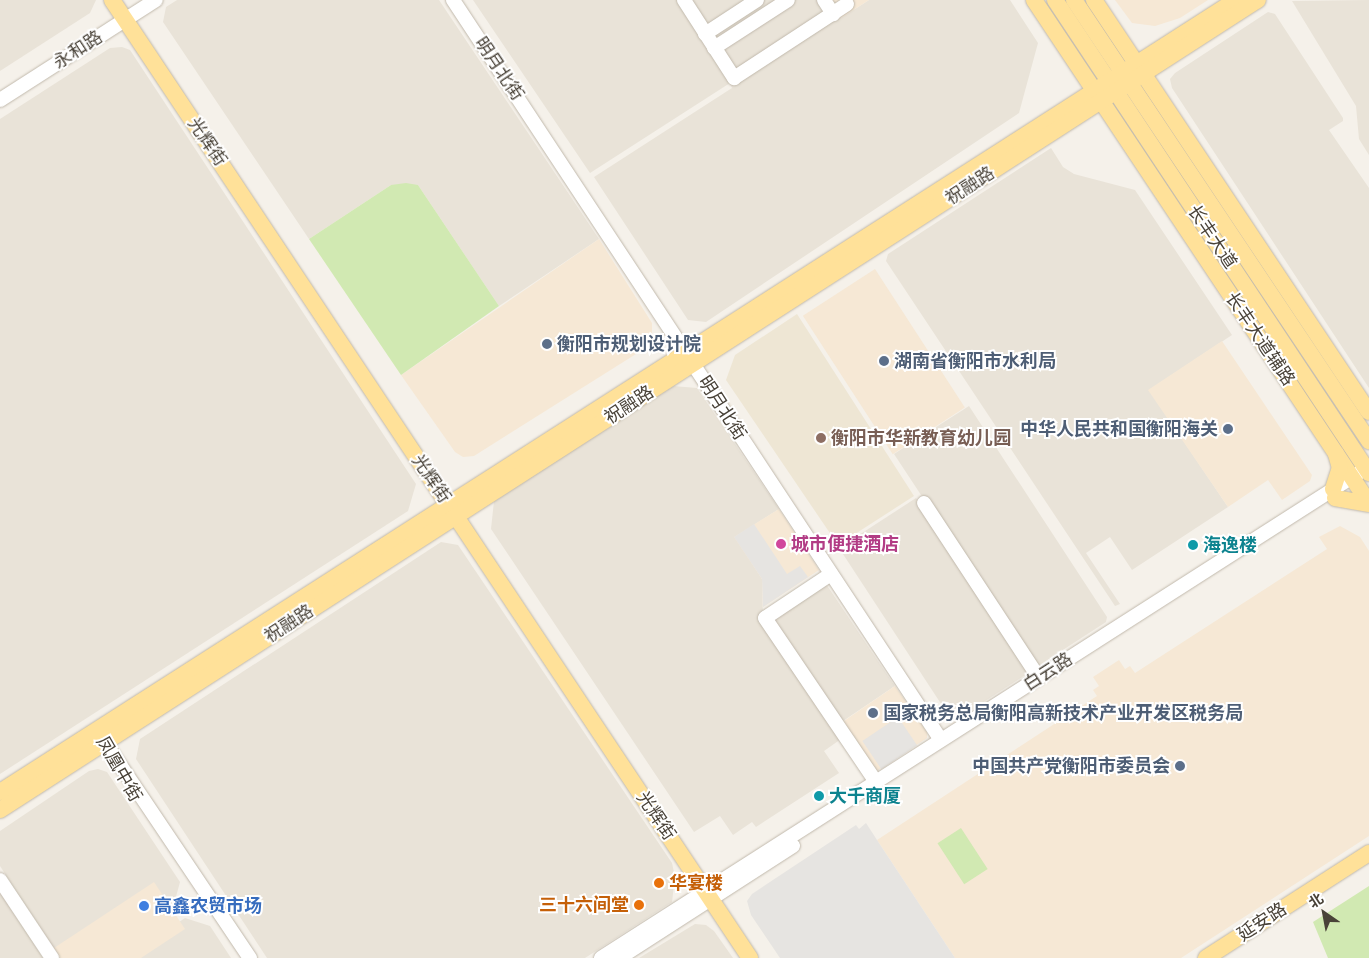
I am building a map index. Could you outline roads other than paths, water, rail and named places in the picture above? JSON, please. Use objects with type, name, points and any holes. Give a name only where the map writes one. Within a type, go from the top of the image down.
[{"type":"main road","name":"长丰大道辅路","points":[[1034,0],[1334,450],[1364,474],[1369,503]]},
{"type":"main road","name":"长丰大道","points":[[1055,0],[1364,474]]},
{"type":"main road","name":"长丰大道","points":[[1074,0],[1102,41],[1133,73],[1328,380],[1369,441]]},
{"type":"main road","points":[[1094,0],[1124,45],[1133,73],[1159,98],[1369,412]]},
{"type":"main road","name":"祝融路","points":[[1163,54],[1236,0]]},
{"type":"main road","name":"祝融路","points":[[0,810],[101,739],[692,356],[1073,112],[1102,101],[1112,86],[1163,54],[1258,0]]},
{"type":"main road","name":"光辉街","points":[[125,8],[455,509],[711,893],[758,958]]},
{"type":"main road","points":[[1102,41],[1163,54],[1156,83],[1159,98]]},
{"type":"main road","points":[[1073,112],[1080,81],[1077,64]]},
{"type":"main road","points":[[1073,112],[1102,101],[1134,120]]},
{"type":"main road","points":[[1321,340],[1328,380]]},
{"type":"main road","points":[[1348,409],[1369,423]]},
{"type":"main road","points":[[1334,450],[1340,468],[1334,494],[1369,503]]},
{"type":"main road","name":"祝融路","points":[[0,792],[101,739]]},
{"type":"main road","name":"延安路","points":[[1206,958],[1369,853]]},
{"type":"main road","name":"延安路","points":[[1225,958],[1369,865]]},
{"type":"main road","name":"光辉街","points":[[711,893],[750,958]]},
{"type":"street","name":"永和路","points":[[0,90],[125,8],[156,0]]},
{"type":"street","name":"明月北街","points":[[453,0],[692,356],[831,574],[945,738]]},
{"type":"street","name":"明月北街","points":[[459,0],[945,738]]},
{"type":"street","points":[[706,34],[757,0]]},
{"type":"street","points":[[714,48],[788,0]]},
{"type":"street","points":[[824,0],[833,14]]},
{"type":"street","points":[[689,2],[714,48],[734,78],[847,4]]},
{"type":"street","name":"永和路","points":[[0,100],[125,8]]},
{"type":"street","name":"白云路","points":[[601,958],[711,893],[1364,474]]},
{"type":"street","name":"白云路","points":[[619,958],[711,893],[876,782],[1334,494]]},
{"type":"street","points":[[924,503],[1039,678]]},
{"type":"street","points":[[831,574],[765,618],[876,782]]},
{"type":"street","name":"凤凰中街","points":[[101,739],[241,958]]},
{"type":"street","name":"凤凰中街","points":[[101,739],[250,958]]},
{"type":"street","points":[[0,880],[52,958]]},
{"type":"place","name":"衡阳市规划设计院","points":[[547,344]]},
{"type":"place","name":"湖南省衡阳市水利局","points":[[884,361]]},
{"type":"place","name":"中华人民共和国衡阳海关","points":[[1228,429]]},
{"type":"place","name":"衡阳市华新教育幼儿园","points":[[821,438]]},
{"type":"place","name":"城市便捷酒店","points":[[781,544]]},
{"type":"place","name":"海逸楼","points":[[1193,545]]},
{"type":"place","name":"国家税务总局衡阳高新技术产业开发区税务局","points":[[873,713]]},
{"type":"place","name":"中国共产党衡阳市委员会","points":[[1180,766]]},
{"type":"place","name":"大千商厦","points":[[819,796]]},
{"type":"place","name":"华宴楼","points":[[659,883]]},
{"type":"place","name":"三十六间堂","points":[[639,905]]},
{"type":"place","name":"高鑫农贸市场","points":[[144,906]]}]
